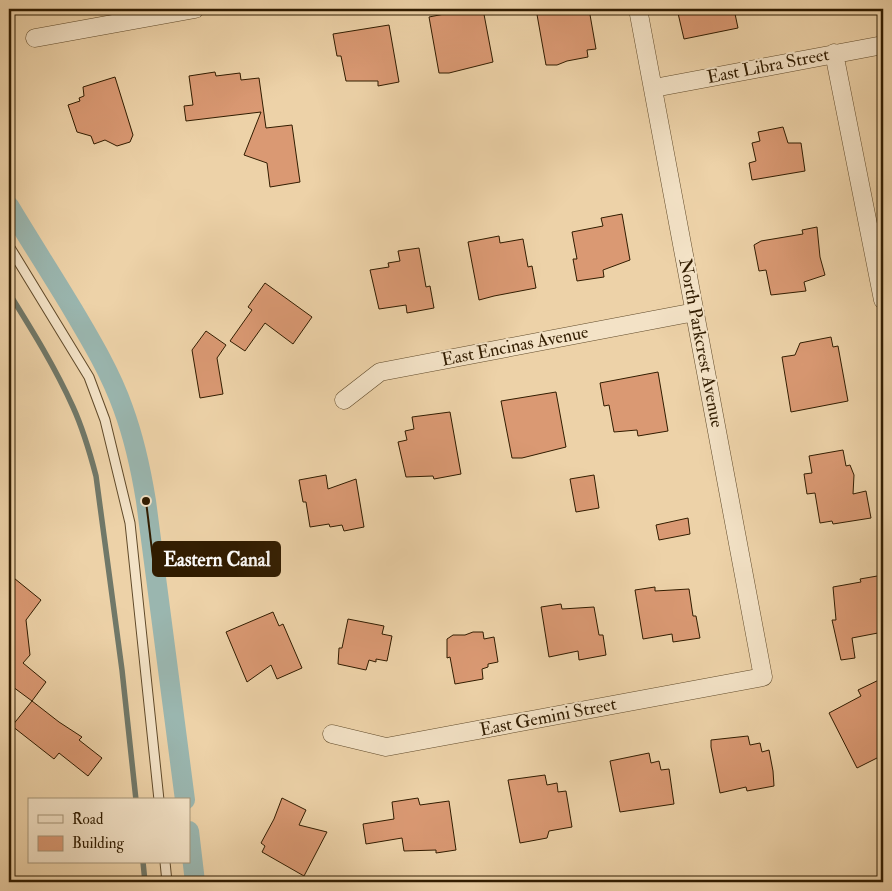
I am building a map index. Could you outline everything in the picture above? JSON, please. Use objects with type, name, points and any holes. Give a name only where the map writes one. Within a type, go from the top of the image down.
[{"type":"street","points":[[35,38],[195,9]]},
{"type":"street","name":"North Parkcrest Avenue","points":[[638,9],[764,677]]},
{"type":"street","name":"East Libra Street","points":[[654,88],[883,45]]},
{"type":"street","points":[[834,54],[883,300]]},
{"type":"street","name":"East Encinas Avenue","points":[[344,400],[380,372],[695,312]]},
{"type":"street","name":"East Gemini Street","points":[[332,734],[386,747],[764,677]]},
{"type":"lane","points":[[9,246],[89,377],[105,420],[130,523],[158,798]]},
{"type":"lane","points":[[165,864],[167,882]]},
{"type":"building","points":[[470,9],[483,9],[493,62],[449,73],[439,73],[429,17]]},
{"type":"building","points":[[536,9],[589,9],[596,49],[587,50],[588,57],[557,65],[546,65]]},
{"type":"building","points":[[677,9],[734,9],[738,28],[684,39]]},
{"type":"building","points":[[389,25],[399,82],[378,86],[378,81],[346,81],[341,56],[337,56],[333,34]]},
{"type":"building","points":[[215,72],[216,76],[240,73],[241,80],[259,78],[266,128],[292,125],[300,182],[270,187],[267,163],[244,155],[261,112],[186,121],[184,106],[193,105],[189,76]]},
{"type":"building","points":[[115,77],[133,135],[130,142],[117,146],[105,140],[94,144],[91,136],[77,132],[68,105],[80,101],[79,98],[84,96],[83,87]]},
{"type":"building","points":[[783,127],[788,143],[801,143],[805,171],[752,180],[749,163],[756,161],[752,143],[760,141],[758,132]]},
{"type":"building","points":[[622,214],[630,260],[603,270],[604,277],[577,281],[573,259],[577,259],[572,232],[603,226],[601,218]]},
{"type":"building","points":[[817,227],[820,257],[825,275],[804,282],[806,291],[771,295],[766,270],[759,271],[754,245],[761,241],[803,234],[802,230]]},
{"type":"building","points":[[499,236],[500,243],[523,239],[528,267],[532,266],[536,288],[479,300],[468,242]]},
{"type":"building","points":[[419,248],[426,287],[430,286],[434,308],[407,313],[406,305],[379,309],[370,270],[389,267],[388,263],[400,261],[398,251]]},
{"type":"building","points":[[265,283],[312,317],[293,344],[265,323],[245,351],[230,341],[252,310],[248,307]]},
{"type":"building","points":[[206,331],[226,345],[217,358],[223,394],[200,398],[192,350]]},
{"type":"building","points":[[831,337],[833,347],[838,346],[848,401],[791,412],[782,357],[795,355],[800,343]]},
{"type":"building","points":[[658,372],[668,431],[638,436],[637,430],[614,432],[609,405],[604,406],[600,383]]},
{"type":"building","points":[[556,392],[566,447],[522,458],[512,458],[501,401]]},
{"type":"building","points":[[450,412],[461,474],[434,479],[433,476],[406,477],[398,442],[407,440],[405,431],[414,429],[412,417]]},
{"type":"building","points":[[843,450],[846,466],[850,465],[854,475],[853,494],[866,491],[871,518],[833,524],[832,521],[820,523],[815,493],[807,494],[804,474],[812,473],[809,456]]},
{"type":"building","points":[[326,475],[328,489],[356,479],[364,527],[344,531],[342,525],[330,527],[329,524],[310,527],[306,502],[303,502],[299,480]]},
{"type":"building","points":[[594,475],[599,508],[576,512],[570,479]]},
{"type":"building","points":[[688,518],[690,534],[659,540],[656,525]]},
{"type":"building","points":[[9,574],[41,600],[26,620],[30,655],[23,663],[46,682],[32,701],[9,684]]},
{"type":"building","points":[[883,575],[883,603],[879,603],[883,632],[852,638],[855,658],[841,660],[832,620],[836,620],[833,587],[861,582],[860,579]]},
{"type":"building","points":[[655,587],[655,591],[689,589],[693,616],[696,616],[700,638],[673,642],[672,634],[643,639],[635,590]]},
{"type":"building","points":[[561,604],[562,609],[594,607],[599,635],[603,635],[606,655],[579,660],[578,651],[549,657],[541,607]]},
{"type":"building","points":[[273,612],[279,626],[283,624],[302,668],[277,679],[271,665],[247,682],[226,632]]},
{"type":"building","points":[[348,619],[384,626],[382,634],[392,636],[387,661],[376,659],[376,662],[369,660],[366,670],[338,664],[339,648],[342,648]]},
{"type":"building","points":[[473,632],[483,632],[484,639],[494,637],[498,662],[488,664],[488,667],[482,669],[483,679],[455,684],[450,657],[447,658],[447,639],[453,635],[465,635]]},
{"type":"building","points":[[883,678],[883,755],[857,768],[829,713],[861,696],[858,690]]},
{"type":"building","points":[[32,701],[82,737],[79,740],[102,758],[88,776],[59,753],[54,759],[12,726]]},
{"type":"building","points":[[748,736],[750,745],[760,743],[762,752],[769,750],[774,786],[747,791],[746,787],[720,793],[711,740]]},
{"type":"building","points":[[649,753],[651,763],[659,761],[661,770],[669,769],[674,804],[620,812],[610,761]]},
{"type":"building","points":[[545,775],[547,785],[557,783],[558,792],[566,791],[572,827],[549,831],[547,838],[520,843],[508,780]]},
{"type":"building","points":[[282,798],[306,810],[299,825],[327,832],[304,876],[262,852],[265,846],[261,843],[274,819]]},
{"type":"building","points":[[418,798],[420,805],[449,801],[456,850],[436,853],[436,850],[404,851],[402,838],[366,844],[363,824],[394,819],[392,802]]},
{"type":"waterway","points":[[9,206],[101,358],[118,395],[131,431],[146,501],[185,798]]},
{"type":"waterway","points":[[9,293],[43,349],[77,415],[96,476],[122,670],[136,798]]},
{"type":"waterway","points":[[190,840],[195,882]]},
{"type":"waterway","points":[[143,864],[145,882]]},
{"type":"place","name":"Eastern Canal","points":[[146,501]]}]
